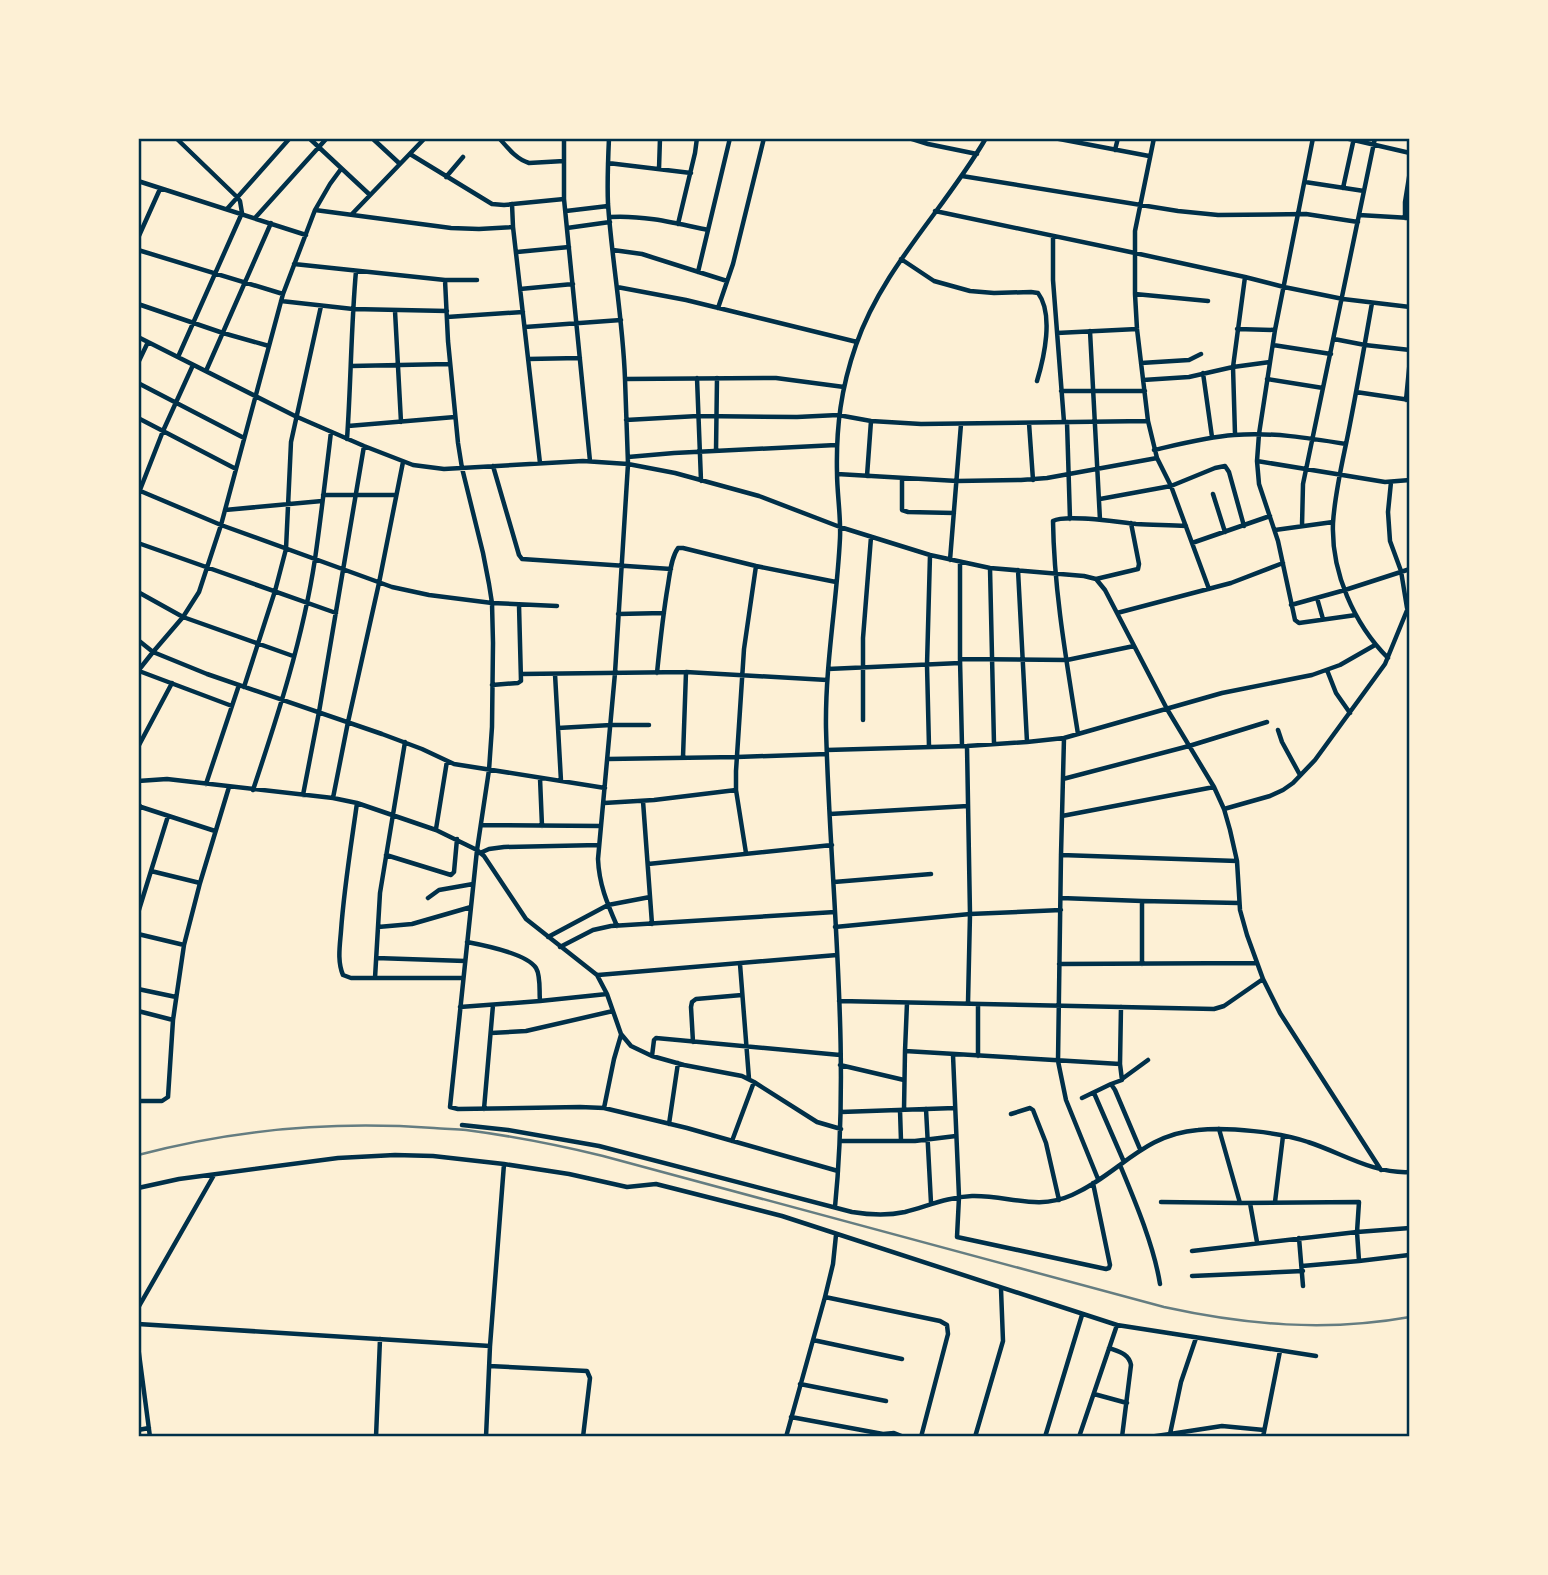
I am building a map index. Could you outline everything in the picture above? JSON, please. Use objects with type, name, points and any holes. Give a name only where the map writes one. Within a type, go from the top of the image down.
[{"type":"street","points":[[176,138],[237,197],[242,213],[178,357]]},
{"type":"street","points":[[227,209],[290,138]]},
{"type":"street","points":[[309,138],[370,195]]},
{"type":"street","points":[[256,218],[327,138]]},
{"type":"street","points":[[372,138],[400,164]]},
{"type":"street","points":[[351,215],[425,138]]},
{"type":"street","points":[[499,138],[523,161],[564,161]]},
{"type":"street","points":[[564,138],[567,228],[590,461]]},
{"type":"street","points":[[609,138],[608,206],[622,320],[628,460],[615,673],[599,845],[600,883],[617,926]]},
{"type":"street","points":[[659,169],[660,138]]},
{"type":"street","points":[[678,224],[697,138]]},
{"type":"street","points":[[698,272],[730,138]]},
{"type":"street","points":[[718,309],[764,138]]},
{"type":"street","points":[[909,138],[976,154]]},
{"type":"street","points":[[835,1207],[841,1112],[839,1001],[827,752],[827,680],[840,527],[838,415],[857,342],[876,299],[901,258],[962,176],[986,138]]},
{"type":"street","points":[[1054,138],[1149,156]]},
{"type":"street","points":[[1115,150],[1118,138]]},
{"type":"street","points":[[1154,138],[1135,231],[1135,294],[1143,380],[1154,450],[1171,486],[1209,589]]},
{"type":"street","points":[[1313,138],[1275,330],[1256,461],[1259,484],[1275,530],[1295,621],[1299,623],[1356,615]]},
{"type":"street","points":[[1345,138],[1410,153]]},
{"type":"street","points":[[1302,526],[1302,495],[1312,439],[1375,138]]},
{"type":"street","points":[[1343,188],[1354,139]]},
{"type":"street","points":[[410,154],[492,204],[565,199]]},
{"type":"street","points":[[446,177],[463,157]]},
{"type":"street","points":[[608,163],[691,173]]},
{"type":"street","points":[[232,706],[138,671],[183,617],[199,592],[221,525],[281,301],[315,210],[341,169]]},
{"type":"street","points":[[1360,215],[1408,218],[1406,194],[1410,171]]},
{"type":"street","points":[[962,176],[1178,211],[1217,215],[1298,214],[1358,222]]},
{"type":"street","points":[[138,181],[306,235]]},
{"type":"street","points":[[1304,182],[1364,191]]},
{"type":"street","points":[[138,238],[160,189]]},
{"type":"street","points":[[512,204],[540,463]]},
{"type":"street","points":[[566,211],[608,206]]},
{"type":"street","points":[[315,210],[451,228],[513,227]]},
{"type":"street","points":[[935,211],[1343,299],[1410,307]]},
{"type":"street","points":[[567,228],[636,216],[708,230]]},
{"type":"street","points":[[206,371],[271,223]]},
{"type":"street","points":[[1053,236],[1053,280],[1070,474],[1070,519]]},
{"type":"street","points":[[517,252],[569,247]]},
{"type":"street","points":[[138,250],[284,294]]},
{"type":"street","points":[[613,250],[642,254],[727,281]]},
{"type":"street","points":[[901,258],[934,281],[970,292],[1038,293],[1042,298],[1046,335],[1037,381]]},
{"type":"street","points":[[294,264],[445,280],[477,280]]},
{"type":"street","points":[[347,439],[356,271]]},
{"type":"street","points":[[1235,435],[1233,367],[1245,276]]},
{"type":"street","points":[[445,280],[449,364],[462,468],[483,552],[492,603],[492,727],[489,769],[473,884],[450,1107],[604,1108],[838,1171]]},
{"type":"street","points":[[520,289],[573,284]]},
{"type":"street","points":[[617,287],[857,342]]},
{"type":"street","points":[[1135,294],[1208,301]]},
{"type":"street","points":[[281,301],[353,309],[447,314],[523,312]]},
{"type":"street","points":[[1372,303],[1333,522],[1335,555],[1345,590],[1356,615],[1375,645],[1388,658]]},
{"type":"street","points":[[138,304],[269,346]]},
{"type":"street","points":[[206,784],[232,706],[259,644],[286,548],[290,453],[295,416],[321,306]]},
{"type":"street","points":[[395,311],[401,422]]},
{"type":"street","points":[[525,327],[622,320]]},
{"type":"street","points":[[1057,333],[1137,329]]},
{"type":"street","points":[[1237,329],[1275,330]]},
{"type":"street","points":[[1090,331],[1100,520]]},
{"type":"street","points":[[138,337],[295,416],[413,465],[432,468],[628,460],[700,452],[837,445]]},
{"type":"street","points":[[1334,338],[1364,345],[1410,350]]},
{"type":"street","points":[[138,363],[148,342]]},
{"type":"street","points":[[1273,345],[1331,354]]},
{"type":"street","points":[[1141,362],[1189,360],[1201,354]]},
{"type":"street","points":[[528,359],[580,358]]},
{"type":"street","points":[[1356,392],[1408,400],[1410,359]]},
{"type":"street","points":[[1143,380],[1175,379],[1270,362]]},
{"type":"street","points":[[351,366],[449,364]]},
{"type":"street","points":[[193,365],[139,492],[379,583],[429,595],[492,603],[557,606]]},
{"type":"street","points":[[1203,373],[1212,437]]},
{"type":"street","points":[[697,378],[701,481]]},
{"type":"street","points":[[716,451],[717,378]]},
{"type":"street","points":[[625,379],[789,379],[844,387]]},
{"type":"street","points":[[1267,379],[1323,388]]},
{"type":"street","points":[[138,383],[244,438]]},
{"type":"street","points":[[1061,391],[1145,391]]},
{"type":"street","points":[[626,419],[838,415],[871,421],[961,424],[1148,421]]},
{"type":"street","points":[[348,426],[455,417]]},
{"type":"street","points":[[138,418],[236,469]]},
{"type":"street","points":[[867,476],[871,421]]},
{"type":"street","points":[[1029,423],[1033,480]]},
{"type":"street","points":[[950,560],[961,424]]},
{"type":"street","points":[[253,790],[283,700],[306,602],[315,559],[331,432]]},
{"type":"street","points":[[1154,450],[1212,437],[1259,434],[1346,444]]},
{"type":"street","points":[[303,795],[364,446]]},
{"type":"street","points":[[837,474],[957,481],[1033,480],[1157,458]]},
{"type":"street","points":[[628,460],[759,496],[840,527],[930,555],[990,568],[1096,579],[1136,570],[1139,567],[1131,523]]},
{"type":"street","points":[[333,799],[403,461]]},
{"type":"street","points":[[1256,461],[1391,482],[1410,480]]},
{"type":"street","points":[[493,466],[522,559],[671,569]]},
{"type":"street","points":[[1100,499],[1171,486],[1225,466],[1244,526]]},
{"type":"street","points":[[902,478],[902,510],[954,513]]},
{"type":"street","points":[[1224,809],[1270,796],[1293,783],[1315,760],[1388,658],[1409,606],[1401,571],[1390,541],[1388,512],[1391,482]]},
{"type":"street","points":[[1213,494],[1225,532]]},
{"type":"street","points":[[225,510],[356,495],[396,495]]},
{"type":"street","points":[[1192,543],[1270,516]]},
{"type":"street","points":[[1078,734],[1067,660],[1053,521],[1100,520],[1186,526]]},
{"type":"street","points":[[1275,530],[1333,522]]},
{"type":"street","points":[[863,720],[863,638],[871,537]]},
{"type":"street","points":[[138,543],[336,613]]},
{"type":"street","points":[[657,673],[671,569],[675,552],[681,547],[835,582]]},
{"type":"street","points":[[929,747],[927,664],[930,555]]},
{"type":"street","points":[[960,562],[960,661],[968,806],[970,914],[968,1003]]},
{"type":"street","points":[[1117,612],[1244,579],[1283,563]]},
{"type":"street","points":[[746,853],[736,790],[737,757],[742,675],[756,566]]},
{"type":"street","points":[[990,568],[994,744]]},
{"type":"street","points":[[1291,605],[1410,569]]},
{"type":"street","points":[[1018,570],[1027,742]]},
{"type":"street","points":[[1096,579],[1105,590],[1167,709],[1214,787],[1224,809],[1237,861],[1239,903],[1263,979],[1286,1023],[1381,1170]]},
{"type":"street","points":[[138,592],[183,617],[293,656]]},
{"type":"street","points":[[1317,598],[1323,619]]},
{"type":"street","points":[[492,685],[520,683],[519,605]]},
{"type":"street","points":[[618,614],[664,614]]},
{"type":"street","points":[[138,640],[153,652],[206,674],[405,742],[461,766],[605,788]]},
{"type":"street","points":[[608,759],[737,757],[965,746],[1064,738],[1222,694],[1327,670],[1352,660],[1375,645]]},
{"type":"street","points":[[828,669],[992,659],[1067,660],[1134,646]]},
{"type":"street","points":[[1327,670],[1336,693],[1350,713]]},
{"type":"street","points":[[683,757],[686,672]]},
{"type":"street","points":[[521,674],[686,672],[827,680]]},
{"type":"street","points":[[555,674],[561,781]]},
{"type":"street","points":[[138,747],[172,683]]},
{"type":"street","points":[[1063,779],[1189,746],[1267,722]]},
{"type":"street","points":[[558,728],[611,724],[649,725]]},
{"type":"street","points":[[1278,730],[1300,775]]},
{"type":"street","points":[[953,1055],[959,1197],[957,1237],[1109,1268],[1096,1181],[1066,1100],[1058,1060],[1064,738]]},
{"type":"street","points":[[374,978],[380,893],[405,742]]},
{"type":"street","points":[[436,830],[447,761]]},
{"type":"street","points":[[540,778],[542,826]]},
{"type":"street","points":[[138,781],[167,779],[357,803],[457,839],[478,851],[526,919],[597,975],[607,994],[621,1034],[631,1046],[652,1056],[709,1071],[732,1073],[751,1080],[817,1122],[841,1129]]},
{"type":"street","points":[[138,1101],[162,1101],[168,1097],[173,1020],[184,945],[229,787]]},
{"type":"street","points":[[1062,816],[1214,787]]},
{"type":"street","points":[[604,803],[736,790]]},
{"type":"street","points":[[643,801],[652,924]]},
{"type":"street","points":[[357,803],[347,872],[339,966],[342,975],[374,978],[463,978]]},
{"type":"street","points":[[138,813],[139,806],[215,831]]},
{"type":"street","points":[[830,814],[968,806]]},
{"type":"street","points":[[138,913],[168,816]]},
{"type":"street","points":[[481,825],[601,826]]},
{"type":"street","points":[[386,855],[452,875],[457,839]]},
{"type":"street","points":[[478,851],[504,847],[599,845]]},
{"type":"street","points":[[648,864],[832,845]]},
{"type":"street","points":[[1061,855],[1237,861]]},
{"type":"street","points":[[151,871],[200,883]]},
{"type":"street","points":[[834,882],[931,874]]},
{"type":"street","points":[[428,898],[439,890],[473,884]]},
{"type":"street","points":[[548,937],[608,905],[650,897]]},
{"type":"street","points":[[1061,898],[1239,903]]},
{"type":"street","points":[[1142,901],[1142,964]]},
{"type":"street","points":[[378,927],[412,923],[471,907]]},
{"type":"street","points":[[835,927],[970,914],[1061,910]]},
{"type":"street","points":[[560,947],[593,930],[617,926],[835,912]]},
{"type":"street","points":[[138,934],[184,945]]},
{"type":"street","points":[[467,942],[506,952],[532,964],[537,970],[540,1001]]},
{"type":"street","points":[[597,975],[837,955]]},
{"type":"street","points":[[376,958],[465,961]]},
{"type":"street","points":[[732,1141],[751,1080],[740,964]]},
{"type":"street","points":[[1059,964],[1257,964]]},
{"type":"street","points":[[839,1001],[1214,1009],[1224,1006],[1263,979]]},
{"type":"street","points":[[138,989],[176,996]]},
{"type":"street","points":[[460,1007],[607,994]]},
{"type":"street","points":[[693,1042],[692,1002],[696,999],[742,995]]},
{"type":"street","points":[[901,1141],[907,1003]]},
{"type":"street","points":[[484,1109],[493,1004]]},
{"type":"street","points":[[978,1004],[978,1056]]},
{"type":"street","points":[[1121,1007],[1122,1079]]},
{"type":"street","points":[[138,1011],[173,1020]]},
{"type":"street","points":[[491,1034],[526,1031],[613,1011]]},
{"type":"street","points":[[604,1108],[621,1034]]},
{"type":"street","points":[[652,1056],[655,1039],[840,1055]]},
{"type":"street","points":[[905,1051],[1120,1064]]},
{"type":"street","points":[[1082,1098],[1120,1082],[1147,1060]]},
{"type":"street","points":[[669,1124],[678,1063]]},
{"type":"street","points":[[840,1065],[904,1080]]},
{"type":"street","points":[[1111,1084],[1140,1149]]},
{"type":"street","points":[[1094,1093],[1122,1164],[1158,1270],[1160,1284]]},
{"type":"street","points":[[138,1095],[146,1101]]},
{"type":"street","points":[[841,1112],[955,1108]]},
{"type":"street","points":[[1011,1114],[1030,1108],[1033,1110],[1045,1143],[1059,1200]]},
{"type":"street","points":[[926,1109],[931,1203]]},
{"type":"street","points":[[462,1125],[542,1135],[599,1146],[835,1207],[879,1215],[905,1212],[959,1197],[992,1196],[1031,1203],[1059,1200],[1073,1195],[1122,1164],[1140,1149],[1163,1137],[1200,1129],[1283,1136],[1310,1142],[1381,1170],[1410,1172]]},
{"type":"street","points":[[1219,1129],[1240,1203]]},
{"type":"street","points":[[840,1141],[927,1140],[956,1136]]},
{"type":"street","points":[[1275,1202],[1283,1136]]},
{"type":"street","points":[[138,1188],[179,1178],[338,1157],[376,1155],[433,1156],[504,1164],[569,1174],[627,1187],[659,1184],[782,1216],[1117,1325],[1316,1356]]},
{"type":"street","points":[[486,1437],[489,1346],[504,1164]]},
{"type":"street","points":[[138,1308],[214,1174]]},
{"type":"street","points":[[1161,1202],[1359,1202],[1359,1261]]},
{"type":"street","points":[[1250,1203],[1257,1242]]},
{"type":"street","points":[[1192,1251],[1257,1242],[1410,1228]]},
{"type":"street","points":[[786,1437],[825,1297],[833,1264],[836,1235]]},
{"type":"street","points":[[1299,1238],[1303,1286]]},
{"type":"street","points":[[1192,1276],[1303,1268],[1409,1255]]},
{"type":"street","points":[[975,1437],[1003,1341],[1001,1289]]},
{"type":"street","points":[[825,1297],[940,1321],[947,1325],[948,1334],[920,1437]]},
{"type":"street","points":[[1045,1437],[1082,1315]]},
{"type":"street","points":[[138,1324],[489,1346]]},
{"type":"street","points":[[1079,1437],[1117,1325]]},
{"type":"street","points":[[1170,1436],[1181,1382],[1196,1338]]},
{"type":"street","points":[[376,1437],[380,1339]]},
{"type":"street","points":[[813,1340],[902,1359]]},
{"type":"street","points":[[138,1346],[150,1437]]},
{"type":"street","points":[[1109,1348],[1125,1354],[1130,1360],[1131,1378],[1122,1437]]},
{"type":"street","points":[[1262,1437],[1280,1351]]},
{"type":"street","points":[[489,1366],[587,1371],[590,1378],[583,1437]]},
{"type":"street","points":[[800,1384],[886,1401]]},
{"type":"street","points":[[1094,1394],[1127,1404]]},
{"type":"street","points":[[791,1418],[883,1434],[900,1434],[904,1437]]},
{"type":"street","points":[[1149,1437],[1170,1436],[1222,1426],[1264,1430]]},
{"type":"street","points":[[138,1430],[149,1428]]},
{"type":"railway","points":[[138,1155],[211,1139],[285,1129],[397,1126],[466,1130],[603,1156],[1164,1307],[1225,1318],[1286,1324],[1348,1324],[1410,1317]]}]
